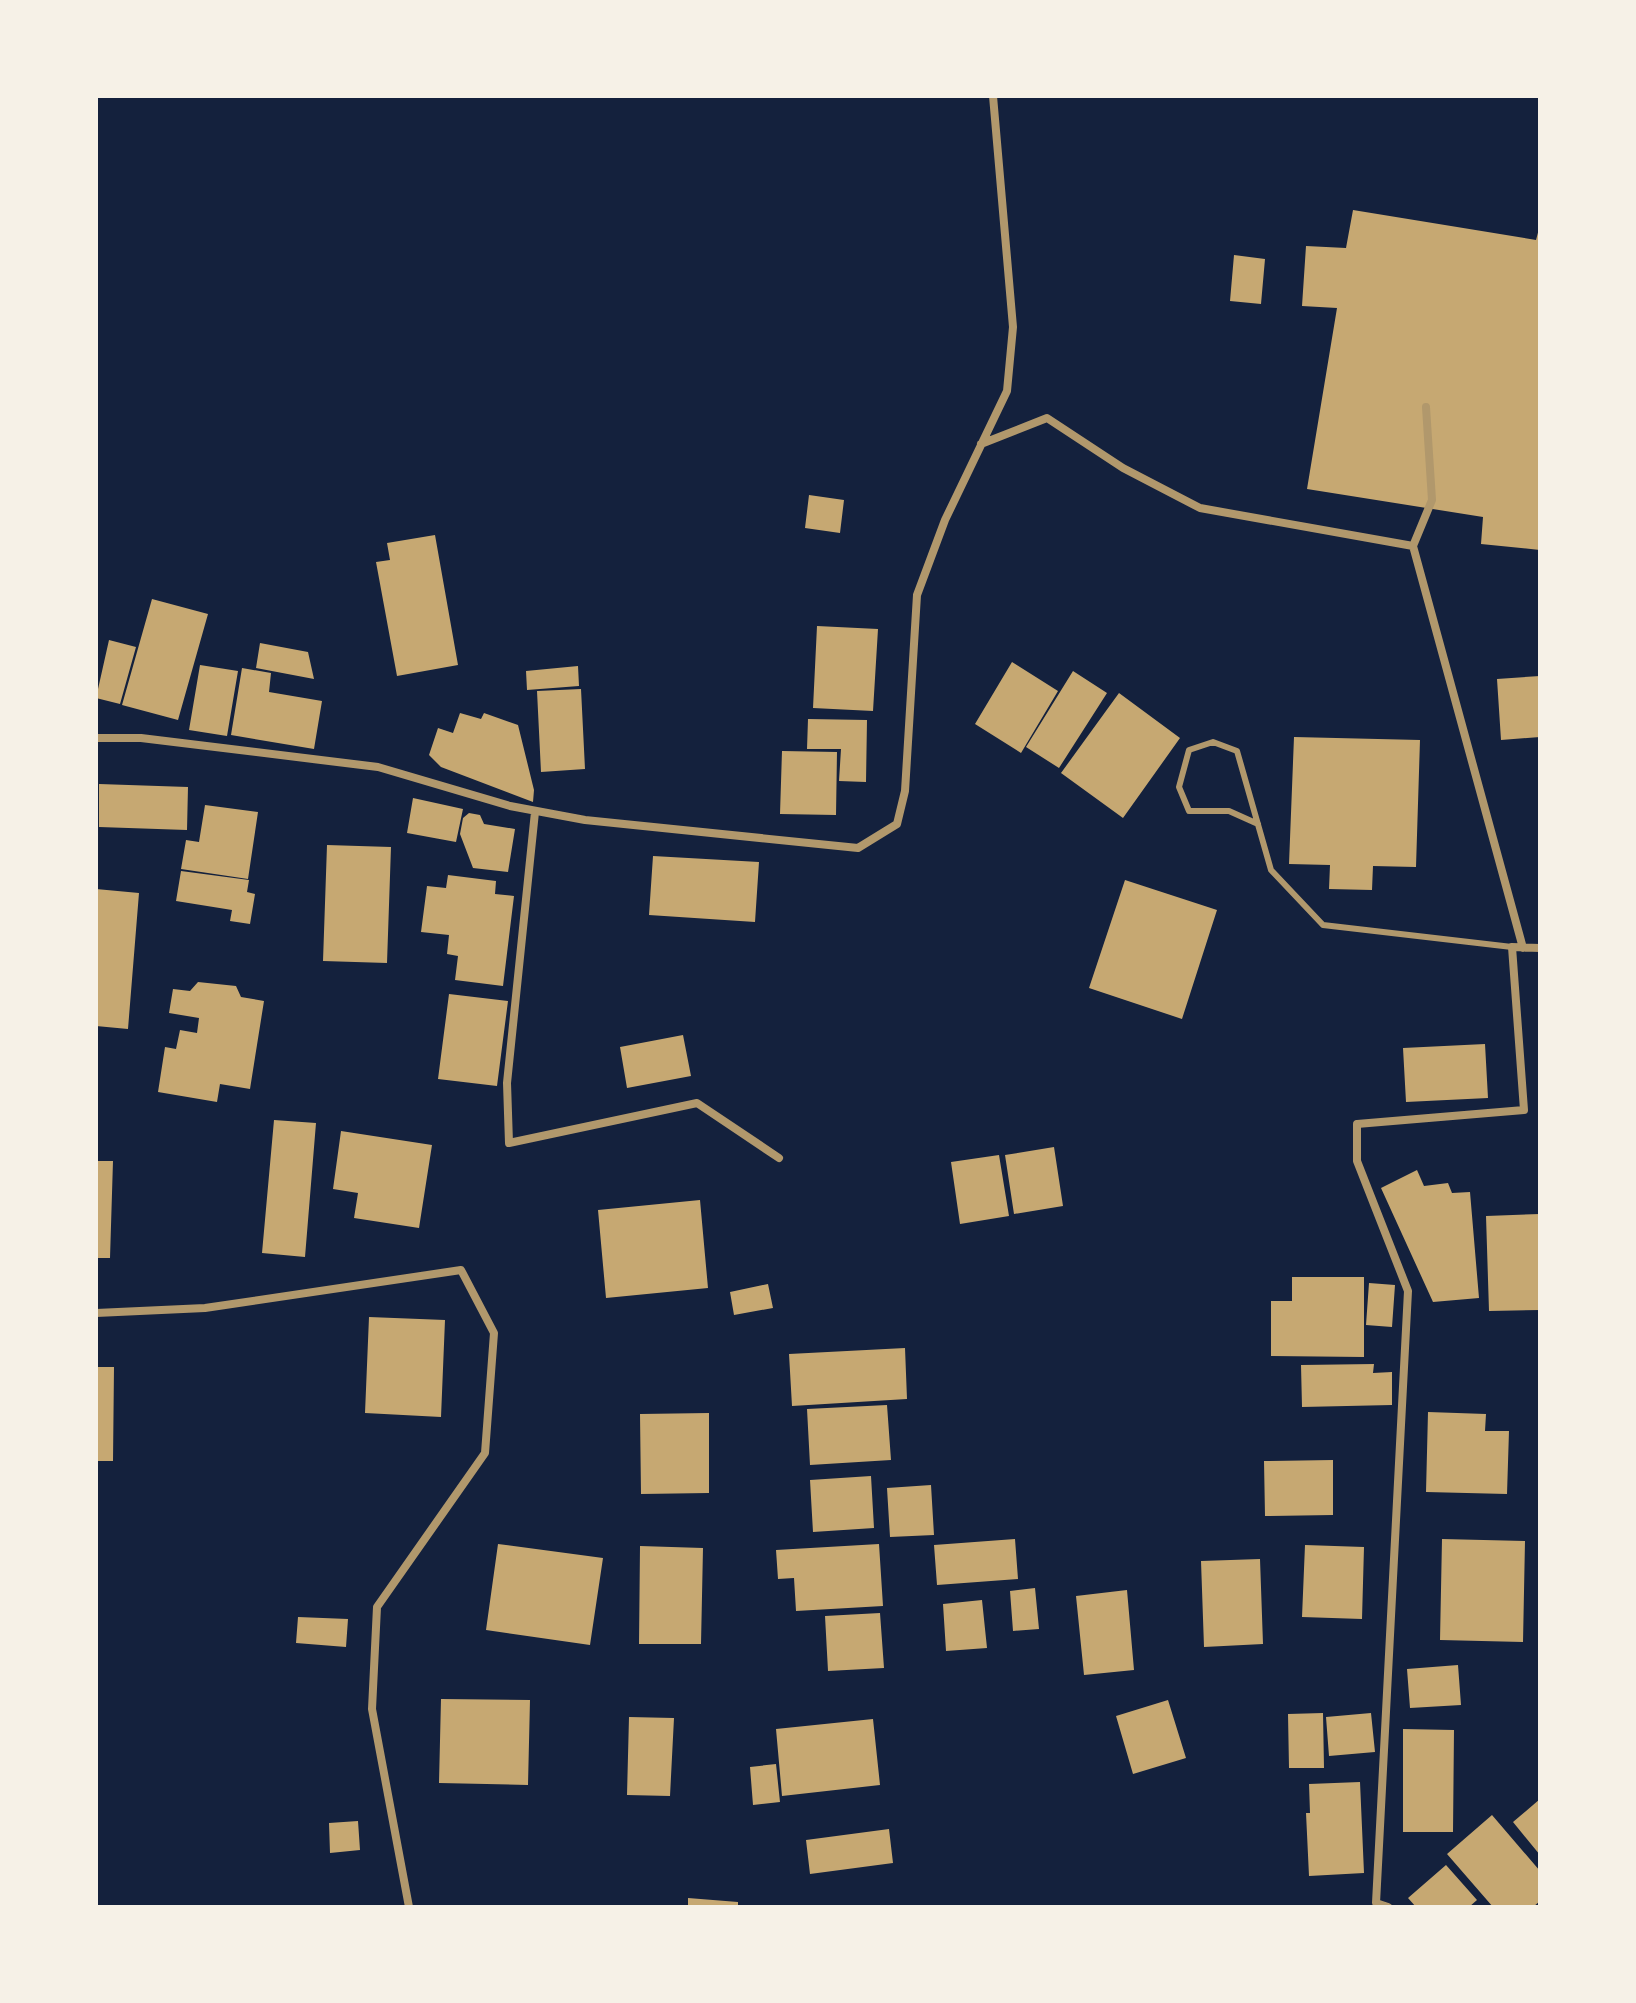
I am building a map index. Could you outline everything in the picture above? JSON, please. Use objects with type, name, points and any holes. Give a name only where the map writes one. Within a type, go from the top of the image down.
[{"type":"street","points":[[96,738],[141,738],[378,767],[535,812],[585,820],[858,848],[897,824],[905,791],[917,595],[945,520],[1007,391],[1013,327],[993,96]]},
{"type":"street","points":[[1426,407],[1432,500],[1413,546],[1523,948]]},
{"type":"street","points":[[981,444],[1047,418],[1123,468],[1200,508],[1413,546]]},
{"type":"street","points":[[535,812],[507,1083],[509,1143],[697,1103],[779,1158]]},
{"type":"street","points":[[1388,1907],[1376,1903],[1408,1291],[1357,1161],[1357,1124],[1524,1110],[1512,947],[1540,948]]},
{"type":"street","points":[[96,1313],[205,1308],[461,1270],[494,1333],[485,1453],[377,1607],[372,1709],[409,1907]]},
{"type":"lane","points":[[1258,824],[1229,811],[1189,811],[1179,787],[1189,750],[1213,742],[1237,751],[1258,824],[1271,870],[1323,925],[1512,947]]},
{"type":"building","points":[[1353,210],[1536,240],[1540,225],[1540,550],[1481,544],[1483,517],[1307,489],[1337,308],[1302,306],[1306,246],[1346,248]]},
{"type":"building","points":[[1234,255],[1265,259],[1261,304],[1230,301]]},
{"type":"building","points":[[809,495],[844,500],[840,533],[805,528]]},
{"type":"building","points":[[435,535],[458,665],[397,676],[376,562],[390,560],[387,543]]},
{"type":"building","points":[[152,599],[208,614],[178,720],[122,705]]},
{"type":"building","points":[[817,626],[878,629],[873,711],[813,708]]},
{"type":"building","points":[[109,640],[136,647],[120,704],[96,698]]},
{"type":"building","points":[[260,643],[308,652],[314,679],[256,668]]},
{"type":"building","points":[[1012,662],[1058,691],[1021,753],[975,724]]},
{"type":"building","points":[[200,665],[238,671],[227,736],[189,730]]},
{"type":"building","points":[[578,666],[579,686],[527,690],[526,671]]},
{"type":"building","points":[[242,668],[271,673],[269,692],[322,701],[314,749],[231,735]]},
{"type":"building","points":[[1073,671],[1107,693],[1059,768],[1026,747]]},
{"type":"building","points":[[1540,676],[1540,737],[1501,740],[1497,679]]},
{"type":"building","points":[[581,689],[585,769],[541,772],[537,691]]},
{"type":"building","points":[[1119,693],[1180,738],[1123,818],[1061,773]]},
{"type":"building","points":[[460,713],[481,719],[484,713],[518,725],[534,790],[533,802],[441,767],[429,755],[438,728],[453,733]]},
{"type":"building","points":[[808,719],[867,720],[866,782],[839,781],[841,749],[807,749]]},
{"type":"building","points":[[1294,737],[1420,740],[1416,867],[1373,866],[1372,890],[1329,889],[1330,865],[1289,864]]},
{"type":"building","points":[[782,751],[837,752],[836,815],[780,814]]},
{"type":"building","points":[[99,784],[188,787],[187,830],[99,827]]},
{"type":"building","points":[[413,798],[463,809],[456,842],[407,833]]},
{"type":"building","points":[[205,805],[258,812],[248,879],[181,869],[186,840],[199,842]]},
{"type":"building","points":[[469,813],[480,815],[484,824],[515,829],[508,872],[473,868],[460,834],[463,818]]},
{"type":"building","points":[[327,845],[391,847],[387,963],[323,961]]},
{"type":"building","points":[[653,856],[759,862],[755,922],[649,915]]},
{"type":"building","points":[[181,871],[249,880],[247,892],[255,894],[250,924],[230,921],[232,910],[176,901]]},
{"type":"building","points":[[448,875],[496,881],[495,894],[514,896],[503,986],[455,980],[458,956],[447,954],[449,935],[421,932],[427,886],[446,888]]},
{"type":"building","points":[[1125,880],[1217,910],[1182,1019],[1089,988]]},
{"type":"building","points":[[96,889],[139,893],[128,1029],[96,1026]]},
{"type":"building","points":[[198,982],[236,986],[241,997],[264,1001],[250,1089],[220,1084],[217,1102],[158,1092],[165,1047],[176,1049],[180,1030],[197,1033],[199,1018],[169,1013],[173,989],[190,991]]},
{"type":"building","points":[[449,994],[508,1001],[497,1086],[438,1079]]},
{"type":"building","points":[[683,1035],[691,1076],[627,1088],[620,1047]]},
{"type":"building","points":[[1485,1044],[1488,1098],[1406,1102],[1403,1048]]},
{"type":"building","points":[[274,1120],[316,1123],[305,1257],[262,1253]]},
{"type":"building","points":[[341,1131],[432,1145],[419,1228],[354,1218],[358,1193],[333,1189]]},
{"type":"building","points":[[1054,1147],[1063,1206],[1014,1214],[1005,1155]]},
{"type":"building","points":[[999,1155],[1009,1216],[960,1224],[951,1162]]},
{"type":"building","points":[[96,1161],[113,1161],[110,1258],[96,1258]]},
{"type":"building","points":[[1417,1170],[1424,1186],[1448,1183],[1452,1193],[1470,1192],[1479,1298],[1433,1302],[1381,1188]]},
{"type":"building","points":[[700,1200],[708,1288],[606,1298],[598,1210]]},
{"type":"building","points":[[1540,1214],[1540,1310],[1489,1311],[1486,1216]]},
{"type":"building","points":[[1292,1277],[1364,1277],[1364,1357],[1271,1356],[1271,1301],[1292,1301]]},
{"type":"building","points":[[1369,1283],[1395,1285],[1392,1327],[1366,1325]]},
{"type":"building","points":[[768,1284],[773,1308],[734,1315],[730,1292]]},
{"type":"building","points":[[369,1317],[445,1320],[441,1417],[365,1413]]},
{"type":"building","points":[[905,1348],[907,1399],[792,1406],[789,1354]]},
{"type":"building","points":[[1374,1364],[1373,1373],[1392,1372],[1392,1405],[1302,1407],[1301,1365]]},
{"type":"building","points":[[96,1367],[114,1367],[113,1461],[96,1461]]},
{"type":"building","points":[[887,1405],[891,1460],[810,1465],[807,1409]]},
{"type":"building","points":[[1428,1412],[1486,1414],[1485,1431],[1509,1431],[1507,1494],[1426,1492]]},
{"type":"building","points":[[709,1413],[709,1493],[641,1494],[640,1414]]},
{"type":"building","points":[[1333,1460],[1333,1515],[1265,1516],[1264,1461]]},
{"type":"building","points":[[871,1476],[874,1528],[813,1532],[810,1480]]},
{"type":"building","points":[[931,1485],[934,1535],[890,1537],[887,1488]]},
{"type":"building","points":[[1015,1539],[1018,1579],[937,1585],[934,1545]]},
{"type":"building","points":[[1442,1539],[1525,1541],[1523,1642],[1440,1640]]},
{"type":"building","points":[[498,1544],[603,1558],[590,1645],[486,1630]]},
{"type":"building","points":[[879,1544],[883,1606],[796,1611],[794,1578],[778,1579],[776,1550]]},
{"type":"building","points":[[1305,1545],[1364,1547],[1362,1619],[1302,1617]]},
{"type":"building","points":[[640,1546],[703,1548],[701,1644],[639,1644]]},
{"type":"building","points":[[1260,1559],[1263,1644],[1204,1647],[1201,1561]]},
{"type":"building","points":[[1035,1588],[1039,1629],[1013,1631],[1010,1591]]},
{"type":"building","points":[[1127,1590],[1134,1670],[1084,1675],[1076,1596]]},
{"type":"building","points":[[982,1600],[987,1648],[946,1651],[943,1604]]},
{"type":"building","points":[[880,1613],[884,1668],[828,1671],[825,1616]]},
{"type":"building","points":[[298,1617],[348,1619],[346,1647],[296,1643]]},
{"type":"building","points":[[1458,1665],[1461,1705],[1410,1708],[1407,1669]]},
{"type":"building","points":[[441,1699],[530,1700],[528,1785],[439,1783]]},
{"type":"building","points":[[1168,1700],[1186,1758],[1133,1774],[1116,1716]]},
{"type":"building","points":[[1323,1713],[1324,1768],[1289,1768],[1288,1714]]},
{"type":"building","points":[[1371,1713],[1375,1752],[1329,1756],[1326,1717]]},
{"type":"building","points":[[629,1717],[674,1718],[670,1796],[627,1795]]},
{"type":"building","points":[[873,1719],[880,1785],[782,1796],[776,1729]]},
{"type":"building","points":[[1403,1729],[1454,1730],[1453,1832],[1403,1832]]},
{"type":"building","points":[[776,1764],[780,1802],[753,1805],[750,1767]]},
{"type":"building","points":[[1360,1782],[1364,1873],[1309,1876],[1306,1813],[1310,1813],[1309,1784]]},
{"type":"building","points":[[1540,1799],[1540,1855],[1513,1822]]},
{"type":"building","points":[[1492,1815],[1540,1871],[1540,1901],[1533,1907],[1493,1907],[1447,1854]]},
{"type":"building","points":[[358,1821],[360,1850],[330,1853],[329,1823]]},
{"type":"building","points":[[889,1829],[893,1863],[810,1874],[806,1840]]},
{"type":"building","points":[[1446,1865],[1477,1900],[1469,1907],[1416,1907],[1408,1898]]},
{"type":"building","points":[[688,1898],[738,1902],[738,1907],[688,1907]]}]
